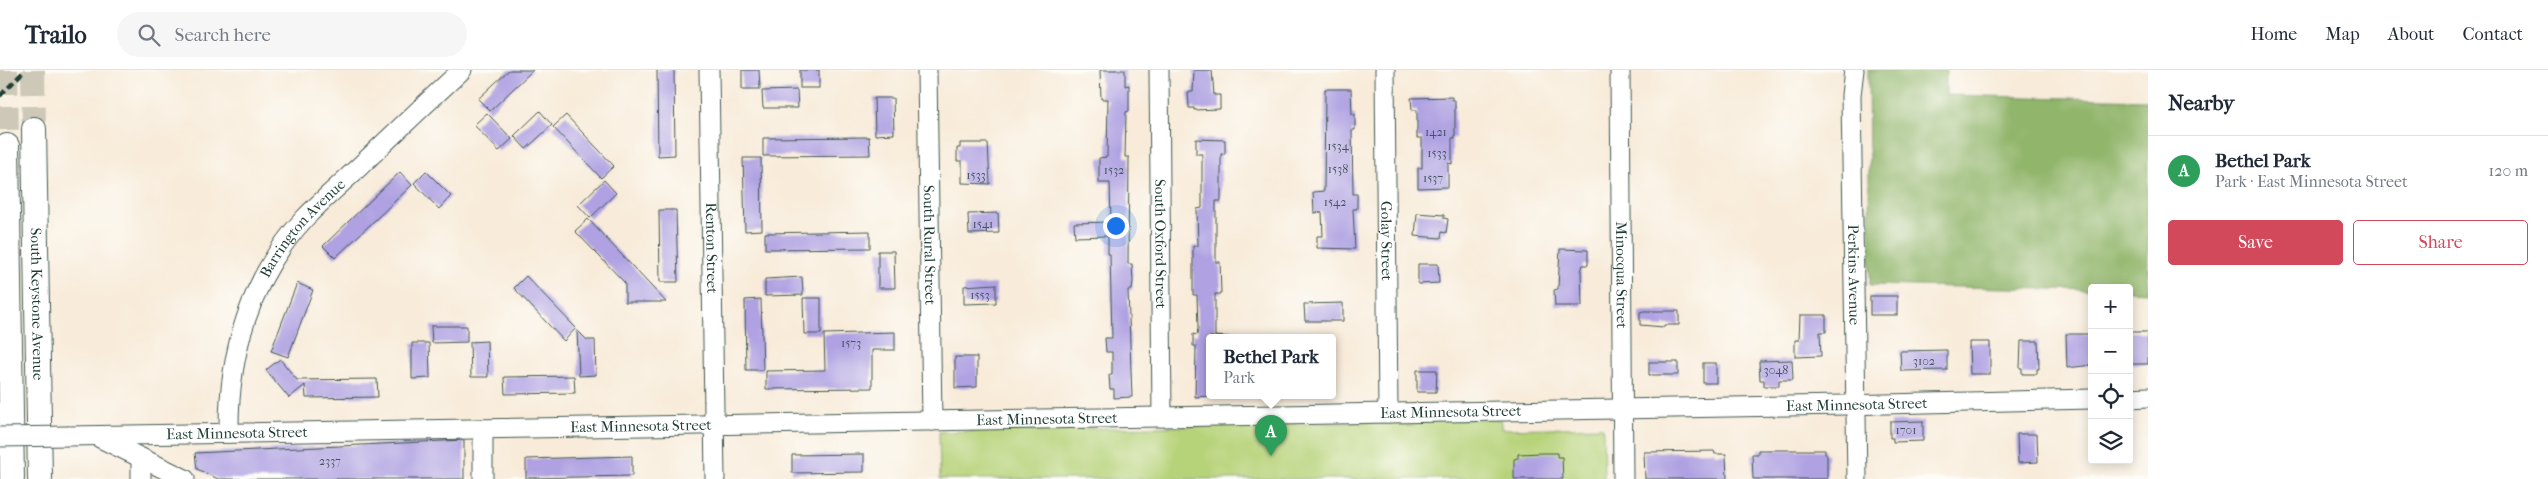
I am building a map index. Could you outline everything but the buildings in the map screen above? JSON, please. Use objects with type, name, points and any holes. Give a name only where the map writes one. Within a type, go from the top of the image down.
[{"type":"main road","name":"South Keystone Avenue","points":[[34,129],[40,479]]},
{"type":"main road","name":"South Keystone Avenue","points":[[6,146],[12,479]]},
{"type":"street","name":"Barrington Avenue","points":[[229,433],[230,388],[238,340],[254,295],[274,258],[304,219],[462,70]]},
{"type":"street","name":"Renton Street","points":[[709,70],[715,479]]},
{"type":"street","name":"South Rural Street","points":[[927,70],[932,421]]},
{"type":"street","name":"South Oxford Street","points":[[1159,70],[1162,417]]},
{"type":"street","name":"Golay Street","points":[[1385,70],[1388,413]]},
{"type":"street","name":"Minocqua Street","points":[[1620,70],[1623,479]]},
{"type":"street","name":"Perkins Avenue","points":[[1854,70],[1851,95],[1857,479]]},
{"type":"street","points":[[2133,398],[2148,397]]},
{"type":"street","name":"East Minnesota Street","points":[[0,437],[1856,405],[2088,399]]},
{"type":"street","points":[[483,429],[483,479]]},
{"type":"street","points":[[96,436],[185,479]]},
{"type":"street","points":[[141,458],[141,479]]},
{"type":"green space","points":[[1868,70],[1946,70],[1946,95],[2148,100],[2148,292],[2133,291],[2133,284],[2088,284],[2088,290],[1870,285]]},
{"type":"green space","points":[[1501,419],[1501,429],[1603,427],[1604,479],[940,479],[939,432]]},
{"type":"tunnel","points":[[6,70],[7,146]]},
{"type":"tunnel","points":[[33,70],[34,129]]},
{"type":"railway","points":[[0,96],[25,70]]},
{"type":"place","name":"Bethel Park","points":[[1271,456]]}]
